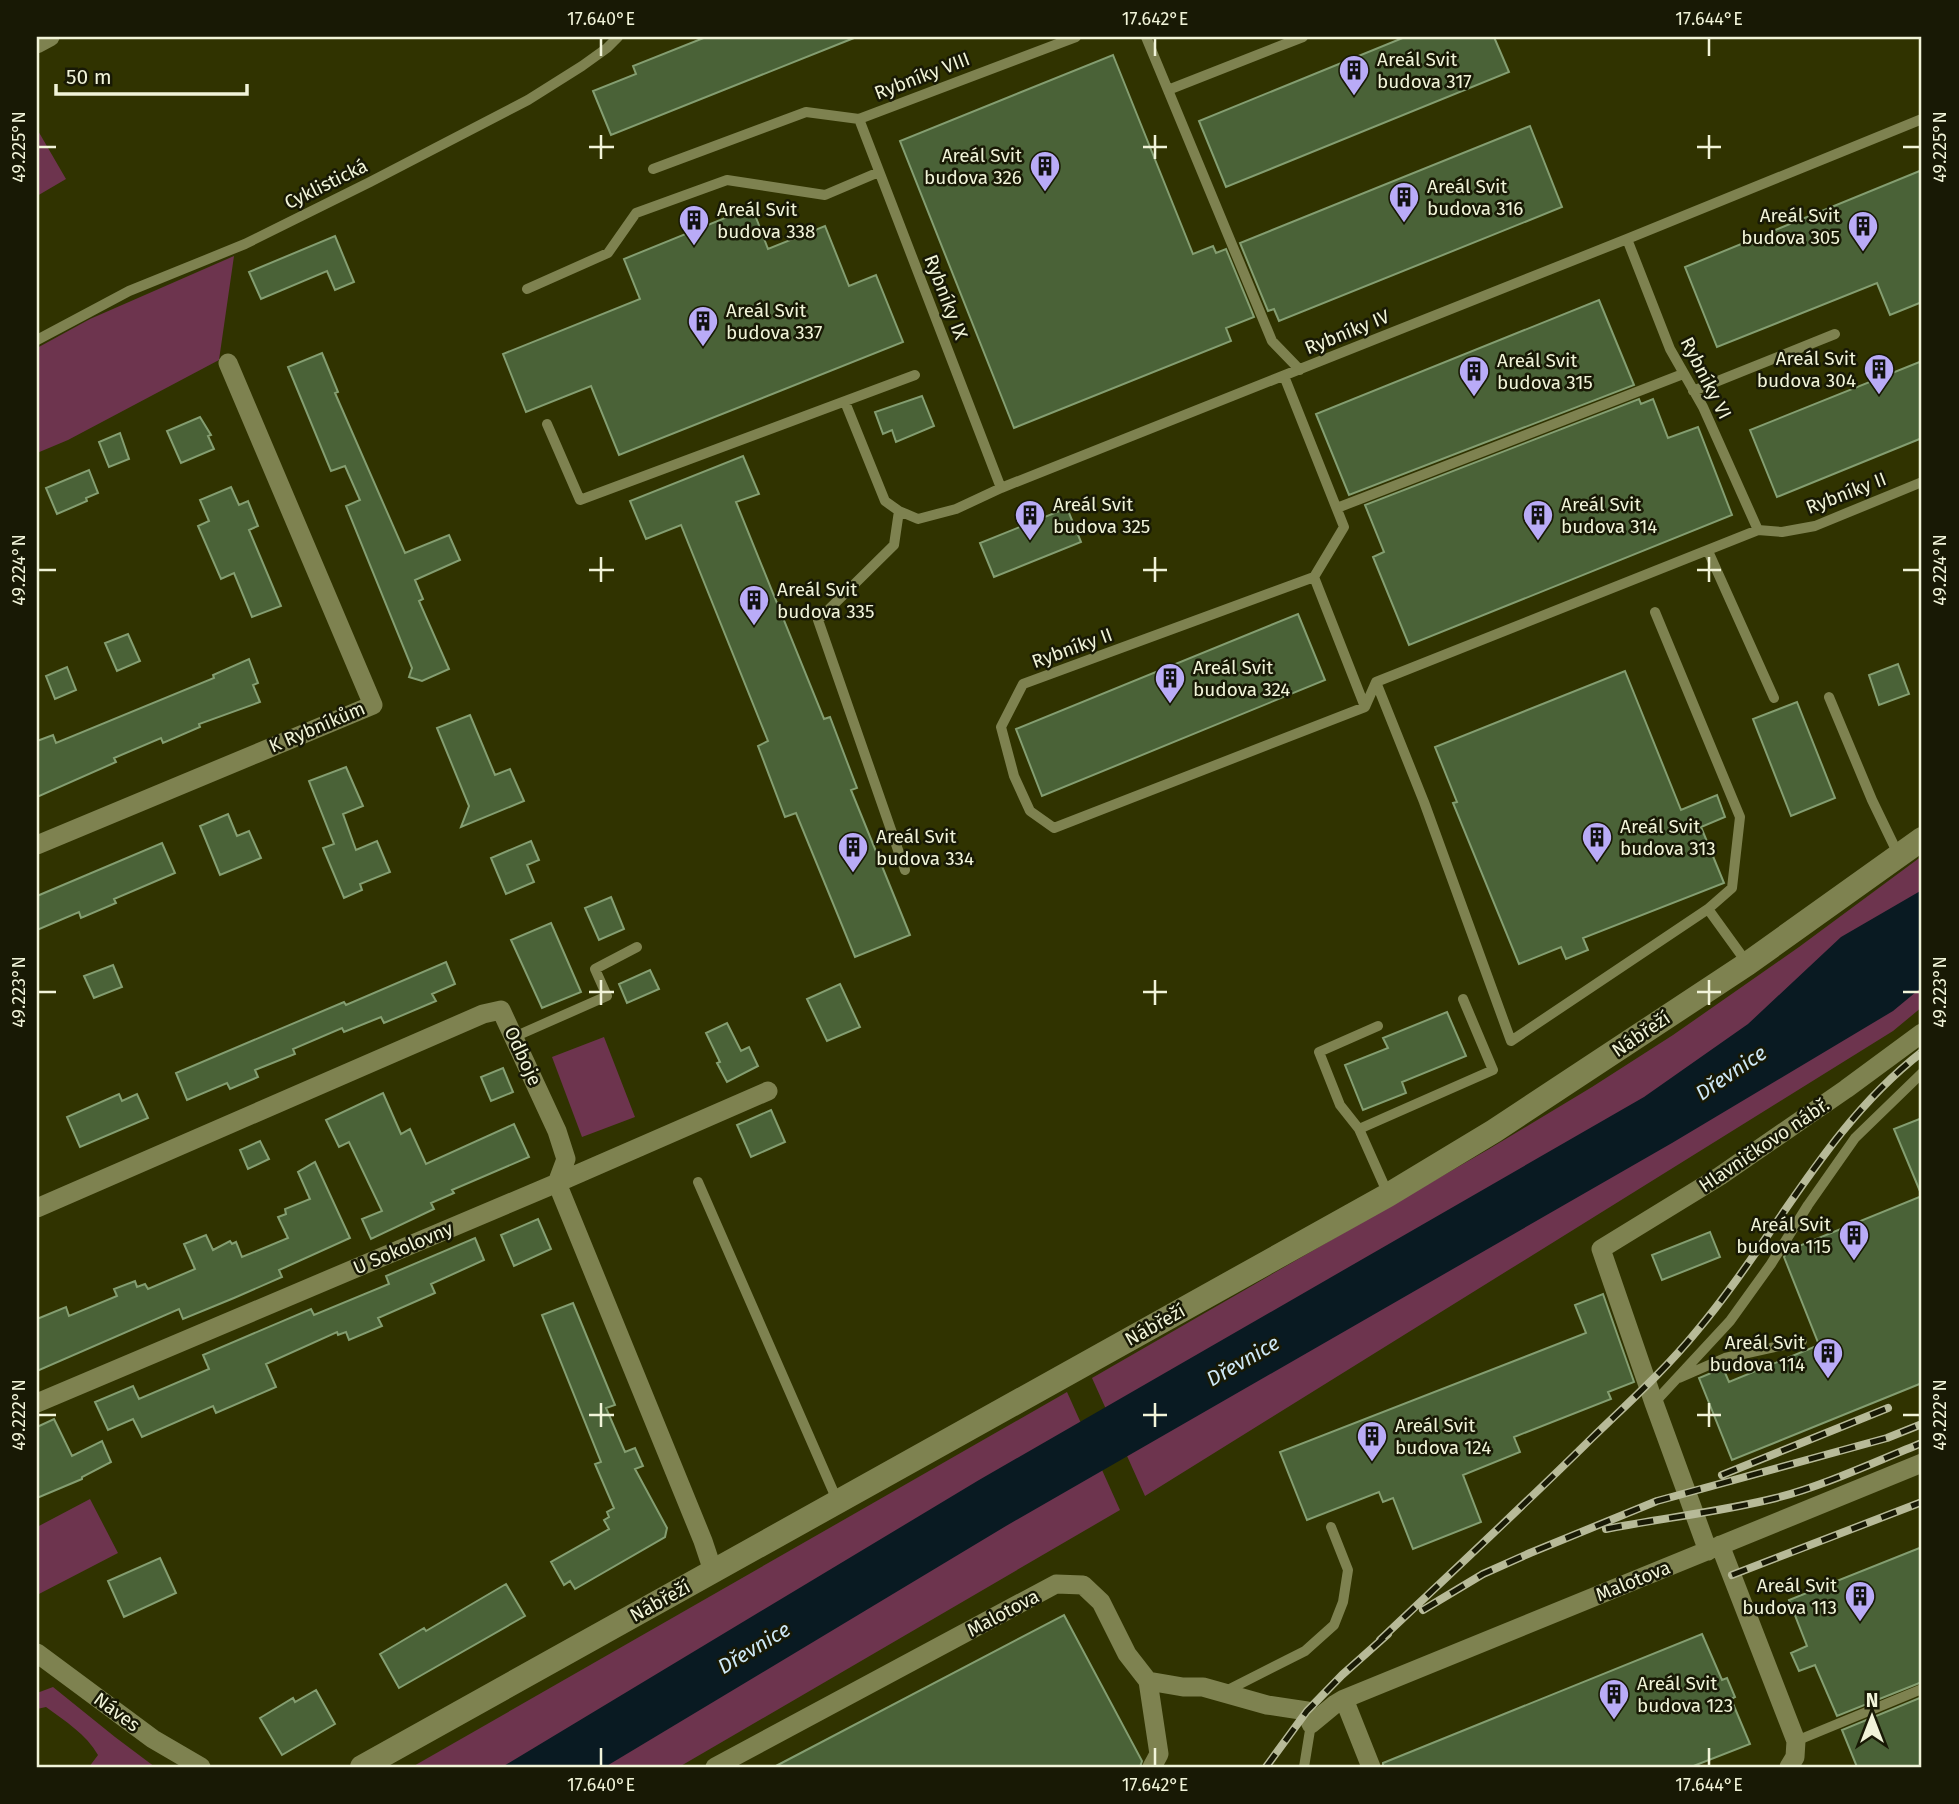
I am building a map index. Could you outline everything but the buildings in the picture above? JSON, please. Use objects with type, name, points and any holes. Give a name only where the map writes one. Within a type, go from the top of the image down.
[{"type":"street","points":[[37,44],[50,37]]},
{"type":"street","name":"K Rybníkům","points":[[37,845],[373,705],[228,363]]},
{"type":"street","name":"Nábřeží","points":[[362,1767],[1388,1195],[1494,1131],[1747,964],[1922,839]]},
{"type":"street","name":"Odboje","points":[[37,1208],[483,1014],[501,1010],[557,1131],[566,1159],[557,1183]]},
{"type":"street","name":"Hlavničkovo nábř.","points":[[1654,1403],[1601,1249],[1720,1175],[1846,1089],[1922,1033]]},
{"type":"street","name":"U Sokolovny","points":[[37,1403],[768,1091]]},
{"type":"street","points":[[557,1183],[698,1528],[713,1571]]},
{"type":"street","points":[[1654,1403],[1796,1741],[1795,1757],[1789,1767]]},
{"type":"street","name":"Malotova","points":[[1311,1724],[1344,1699],[1922,1464]]},
{"type":"street","name":"Malotova","points":[[715,1767],[1056,1584],[1083,1585],[1101,1602],[1127,1654],[1148,1681]]},
{"type":"street","name":"Náves","points":[[37,1653],[153,1739],[201,1767]]},
{"type":"street","points":[[1152,1767],[1158,1754],[1148,1681],[1183,1687],[1203,1687],[1267,1705],[1307,1711],[1311,1724]]},
{"type":"street","points":[[1344,1699],[1371,1767]]},
{"type":"lane","name":"Cyklistická","points":[[37,340],[129,291],[245,244],[383,176],[528,100],[582,66],[618,37]]},
{"type":"lane","name":"Rybníky VIII","points":[[859,118],[1076,37]]},
{"type":"lane","points":[[1146,37],[1272,341],[1300,370]]},
{"type":"lane","points":[[1168,90],[1303,37]]},
{"type":"lane","points":[[653,169],[806,112],[859,118]]},
{"type":"lane","name":"Rybníky IX","points":[[859,118],[1001,488]]},
{"type":"lane","name":"Rybníky IV","points":[[899,511],[918,519],[956,509],[1001,488],[1922,119]]},
{"type":"lane","points":[[527,289],[608,253],[636,213],[727,180],[825,195],[879,172]]},
{"type":"lane","name":"Rybníky VI","points":[[1627,239],[1670,349],[1703,407],[1758,530]]},
{"type":"lane","points":[[1693,391],[1835,334]]},
{"type":"lane","points":[[1337,508],[1683,374]]},
{"type":"lane","points":[[547,424],[580,500],[915,375]]},
{"type":"lane","points":[[1284,376],[1344,527],[1314,577],[1365,707]]},
{"type":"lane","points":[[845,402],[885,501],[899,511],[894,545],[818,620],[905,870]]},
{"type":"lane","name":"Rybníky II","points":[[1376,682],[1758,530],[1783,532],[1815,526],[1922,482]]},
{"type":"lane","points":[[1708,551],[1774,698]]},
{"type":"lane","name":"Rybníky II","points":[[1314,577],[1023,684],[1001,727],[1014,776],[1030,811],[1054,828],[1365,707]]},
{"type":"lane","points":[[1376,682],[1429,814],[1511,1041],[1708,909],[1732,888],[1740,817],[1654,612]]},
{"type":"lane","points":[[1365,707],[1376,682]]},
{"type":"lane","points":[[1829,697],[1899,857]]},
{"type":"lane","points":[[1708,909],[1747,964]]},
{"type":"lane","points":[[514,1037],[607,996],[595,969],[637,947]]},
{"type":"lane","points":[[1359,1129],[1493,1070],[1463,999]]},
{"type":"lane","points":[[1378,1026],[1319,1052],[1340,1105],[1359,1129],[1388,1195]]},
{"type":"lane","points":[[1654,1403],[1730,1321],[1855,1138],[1922,1073]]},
{"type":"lane","points":[[698,1182],[838,1501]]},
{"type":"lane","points":[[1676,1379],[1725,1358],[1802,1341]]},
{"type":"lane","points":[[1223,1693],[1305,1651],[1334,1625],[1343,1602],[1348,1570],[1331,1527]]},
{"type":"lane","points":[[1796,1741],[1922,1689]]},
{"type":"lane","points":[[1304,1767],[1311,1724]]},
{"type":"shaded area","points":[[37,129],[66,179],[37,196]]},
{"type":"shaded area","points":[[234,256],[219,360],[68,440],[37,453],[37,348],[90,319]]},
{"type":"shaded area","points":[[1922,856],[1922,1007],[1893,1031],[1145,1496],[1092,1378],[1592,1087],[1673,1035],[1799,947]]},
{"type":"shaded area","points":[[604,1037],[635,1117],[582,1137],[552,1057]]},
{"type":"shaded area","points":[[1067,1392],[1120,1510],[679,1767],[412,1767]]},
{"type":"shaded area","points":[[90,1499],[118,1553],[37,1595],[37,1527]]},
{"type":"shaded area","points":[[53,1687],[155,1767],[89,1767],[98,1755],[87,1741],[75,1728],[46,1707],[37,1709],[37,1693]]},
{"type":"water","name":"Dřevnice","points":[[1922,890],[1922,987],[1893,1011],[1672,1143],[1006,1526],[605,1767],[502,1767],[979,1480],[1644,1097],[1748,1024],[1841,937]]},
{"type":"railway","points":[[1380,1640],[1672,1360],[1724,1297],[1828,1149],[1888,1082],[1922,1052]]},
{"type":"railway","points":[[1722,1475],[1888,1408]]},
{"type":"railway","points":[[1423,1610],[1483,1574],[1657,1501],[1887,1438],[1922,1424]]},
{"type":"railway","points":[[1606,1529],[1734,1507],[1795,1493],[1922,1443]]},
{"type":"railway","points":[[1732,1575],[1922,1502]]},
{"type":"railway","points":[[1266,1767],[1307,1711],[1388,1634]]},
{"type":"place","name":"Areál Svit budova 317","points":[[1354,97]]},
{"type":"place","name":"Areál Svit budova 326","points":[[1045,193]]},
{"type":"place","name":"Areál Svit budova 316","points":[[1404,224]]},
{"type":"place","name":"Areál Svit budova 338","points":[[694,247]]},
{"type":"place","name":"Areál Svit budova 305","points":[[1863,253]]},
{"type":"place","name":"Areál Svit budova 337","points":[[703,348]]},
{"type":"place","name":"Areál Svit budova 304","points":[[1879,396]]},
{"type":"place","name":"Areál Svit budova 315","points":[[1474,398]]},
{"type":"place","name":"Areál Svit budova 325","points":[[1030,542]]},
{"type":"place","name":"Areál Svit budova 314","points":[[1538,542]]},
{"type":"place","name":"Areál Svit budova 335","points":[[754,627]]},
{"type":"place","name":"Areál Svit budova 324","points":[[1170,705]]},
{"type":"place","name":"Areál Svit budova 313","points":[[1597,864]]},
{"type":"place","name":"Areál Svit budova 334","points":[[853,874]]},
{"type":"place","name":"Areál Svit budova 115","points":[[1854,1262]]},
{"type":"place","name":"Areál Svit budova 114","points":[[1828,1380]]},
{"type":"place","name":"Areál Svit budova 124","points":[[1372,1463]]},
{"type":"place","name":"Areál Svit budova 113","points":[[1860,1623]]},
{"type":"place","name":"Areál Svit budova 123","points":[[1614,1721]]}]
